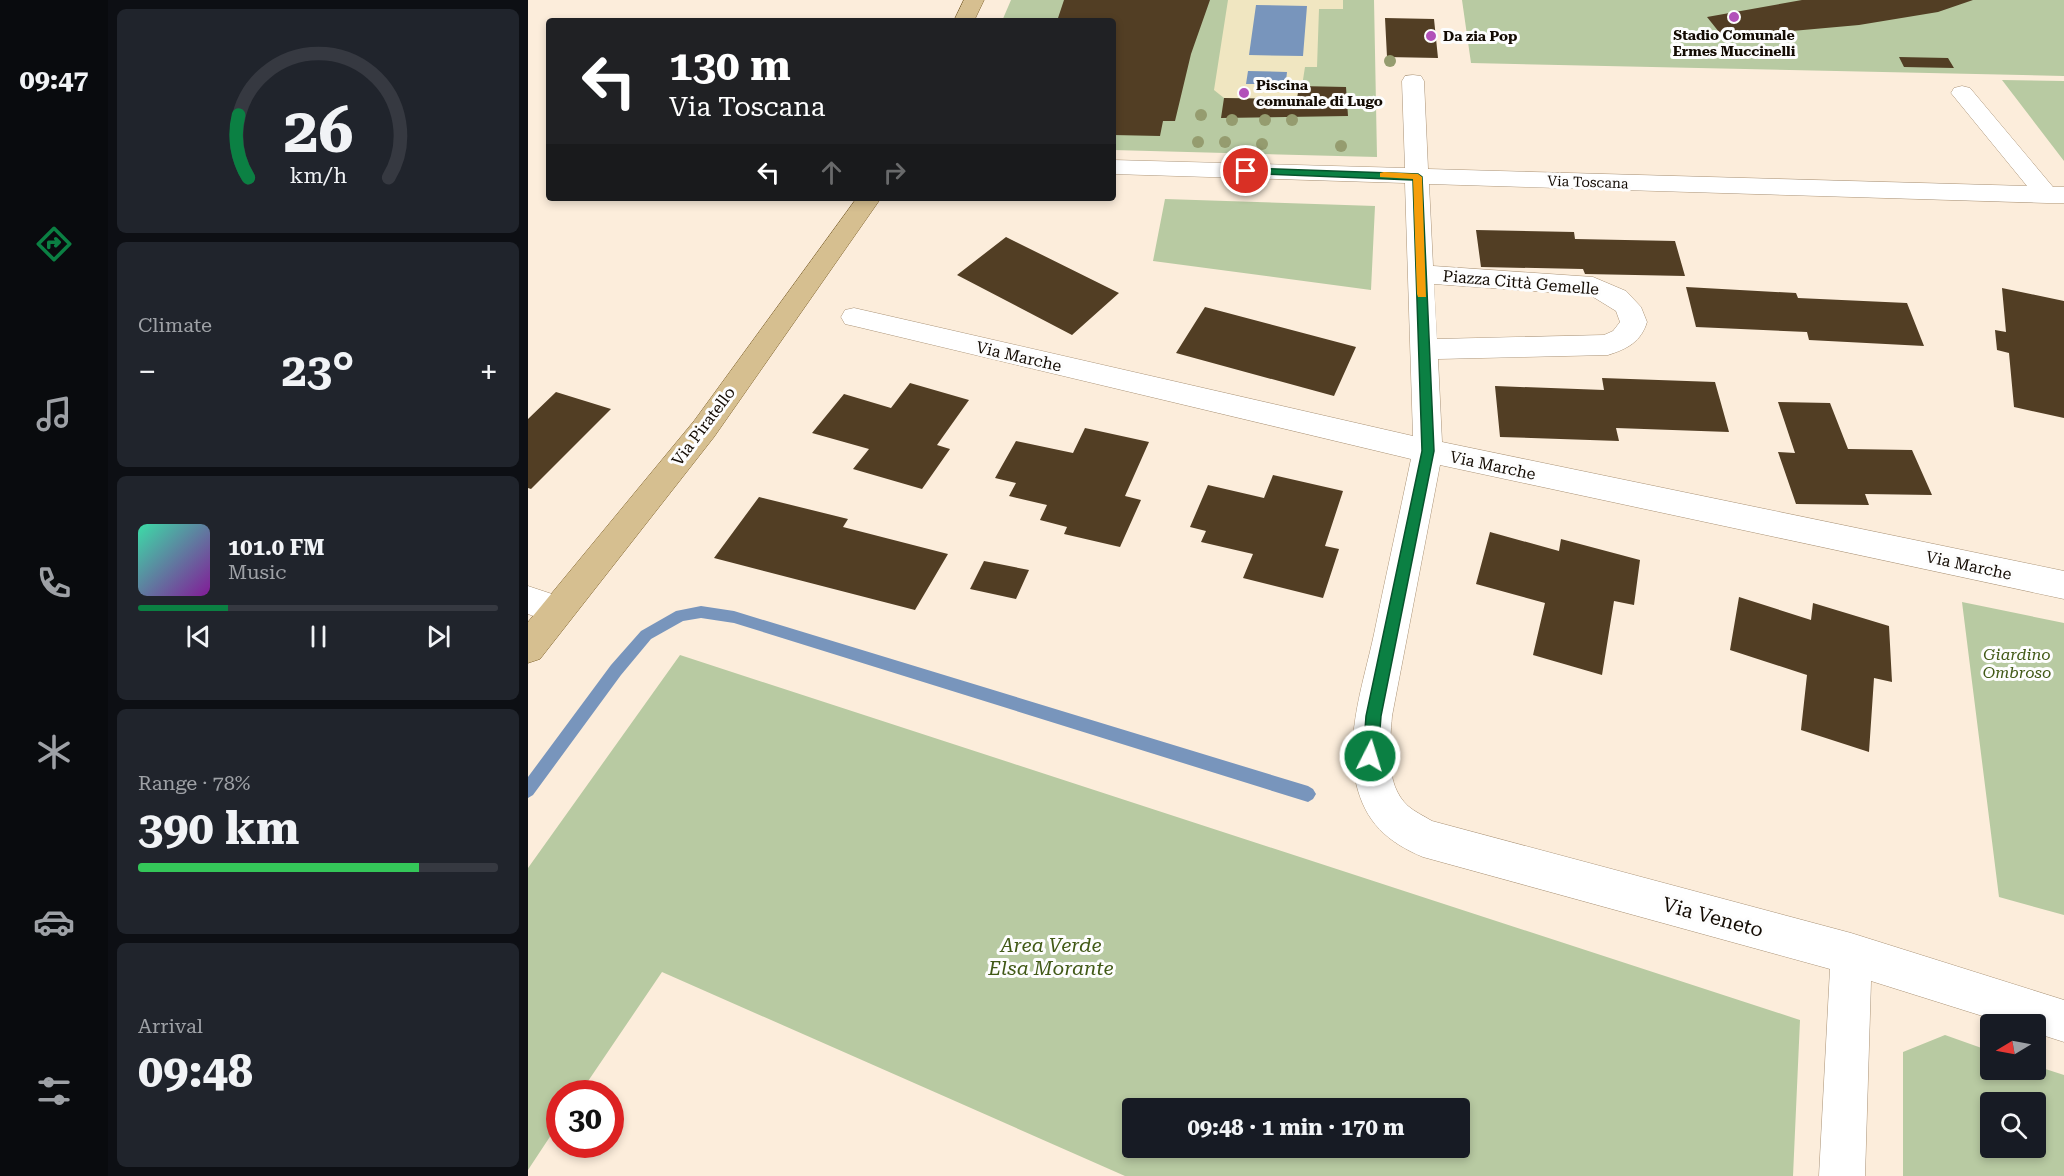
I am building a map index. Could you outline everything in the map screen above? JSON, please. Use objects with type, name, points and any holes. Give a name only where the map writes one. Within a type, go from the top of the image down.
[{"type":"main road","points":[[965,18],[974,0]]},
{"type":"main road","name":"Via Piratello","points":[[528,648],[543,605],[704,429],[867,201]]},
{"type":"street","name":"Via Veneto","points":[[1413,81],[1428,451],[1374,716],[1370,756],[1377,792],[1392,818],[1423,838],[1851,954],[2064,1021]]},
{"type":"street","points":[[1962,93],[2055,195]]},
{"type":"street","name":"Via Toscana","points":[[1116,167],[2055,195]]},
{"type":"street","name":"Piazza Città Gemelle","points":[[1422,274],[1593,286],[1619,297],[1633,315],[1633,325],[1629,334],[1620,341],[1608,345],[1424,349]]},
{"type":"street","name":"Via Marche","points":[[854,317],[1428,451],[2064,585]]},
{"type":"street","points":[[1842,1176],[1851,954]]},
{"type":"green space","name":"Piscina comunale di Lugo","points":[[1011,0],[1374,0],[1377,157],[1116,150],[1116,18],[1003,18]]},
{"type":"green space","points":[[1462,0],[2064,0],[2064,76],[1471,63]]},
{"type":"green space","points":[[2002,80],[2064,81],[2064,161]]},
{"type":"green space","points":[[1165,199],[1375,206],[1371,290],[1153,261]]},
{"type":"green space","name":"Giardino Ombroso","points":[[1962,602],[2064,623],[2064,915],[1999,897]]},
{"type":"green space","name":"Area Verde Elsa Morante","points":[[680,655],[1800,1020],[1793,1176],[1125,1176],[662,972],[589,1080],[546,1080],[546,1143],[528,1170],[528,868]]},
{"type":"green space","points":[[1945,1035],[1980,1047],[1980,1080],[2046,1080],[2046,1069],[2064,1075],[2064,1176],[1903,1176],[1903,1052]]},
{"type":"sand","points":[[1228,0],[1343,0],[1343,9],[1319,9],[1317,67],[1305,67],[1297,99],[1224,98],[1214,90]]},
{"type":"water","points":[[1256,5],[1307,6],[1303,56],[1249,55]]},
{"type":"water","points":[[1248,71],[1287,72],[1286,81],[1293,81],[1292,92],[1271,91],[1272,84],[1246,84]]},
{"type":"building","points":[[1064,0],[1210,0],[1191,54],[1175,121],[1163,121],[1160,136],[1116,135],[1116,18],[1058,18]]},
{"type":"building","points":[[1802,0],[1973,0],[1938,12],[1859,25],[1723,37],[1707,17]]},
{"type":"building","points":[[1385,18],[1434,19],[1438,58],[1387,57]]},
{"type":"building","points":[[1899,57],[1948,58],[1954,68],[1904,67]]},
{"type":"building","points":[[1299,86],[1346,87],[1348,116],[1221,118],[1224,98],[1297,99]]},
{"type":"building","points":[[1476,230],[1574,232],[1575,239],[1675,241],[1685,276],[1585,274],[1583,269],[1481,267]]},
{"type":"building","points":[[1006,237],[1119,293],[1072,335],[957,275]]},
{"type":"building","points":[[1686,287],[1796,293],[1798,298],[1907,303],[1924,346],[1809,340],[1807,332],[1696,327]]},
{"type":"building","points":[[2002,288],[2064,301],[2064,418],[2014,407],[2009,353],[1997,350],[1995,330],[2006,332]]},
{"type":"building","points":[[1205,307],[1356,347],[1334,396],[1176,353]]},
{"type":"building","points":[[1602,378],[1715,382],[1729,432],[1616,428],[1619,441],[1500,437],[1495,386],[1604,390]]},
{"type":"building","points":[[910,383],[969,400],[937,445],[950,449],[922,489],[853,469],[869,449],[812,433],[844,394],[891,408]]},
{"type":"building","points":[[556,392],[611,409],[531,489],[528,488],[528,419]]},
{"type":"building","points":[[1778,402],[1830,403],[1848,449],[1912,450],[1932,495],[1865,494],[1869,505],[1796,504],[1778,452],[1795,453]]},
{"type":"building","points":[[1085,428],[1149,442],[1125,496],[1141,500],[1120,547],[1064,534],[1067,527],[1040,520],[1047,505],[1009,496],[1016,483],[995,478],[1016,441],[1073,453]]},
{"type":"building","points":[[1273,475],[1343,491],[1325,546],[1339,549],[1323,598],[1243,578],[1253,554],[1201,542],[1206,531],[1190,527],[1208,485],[1264,498]]},
{"type":"building","points":[[759,497],[848,519],[843,527],[948,554],[915,610],[714,558]]},
{"type":"building","points":[[1490,532],[1559,551],[1561,539],[1640,560],[1634,605],[1614,601],[1602,675],[1533,655],[1545,603],[1476,584]]},
{"type":"building","points":[[984,561],[1029,570],[1016,599],[970,589]]},
{"type":"building","points":[[1739,597],[1811,620],[1813,603],[1889,626],[1892,682],[1874,678],[1869,752],[1801,730],[1807,675],[1730,650]]},
{"type":"waterway","points":[[528,790],[616,670],[646,635],[681,615],[701,612],[734,617],[1308,794]]},
{"type":"slow traffic","points":[[1384,175],[1418,177],[1422,294]]},
{"type":"place","name":"Stadio Comunale Ermes Muccinelli","points":[[1734,17]]},
{"type":"place","name":"Da zia Pop","points":[[1431,36]]},
{"type":"place","name":"Piscina comunale di Lugo","points":[[1244,93]]},
{"type":"route","points":[[1246,171],[1418,177],[1428,451],[1374,716],[1370,756]]}]
